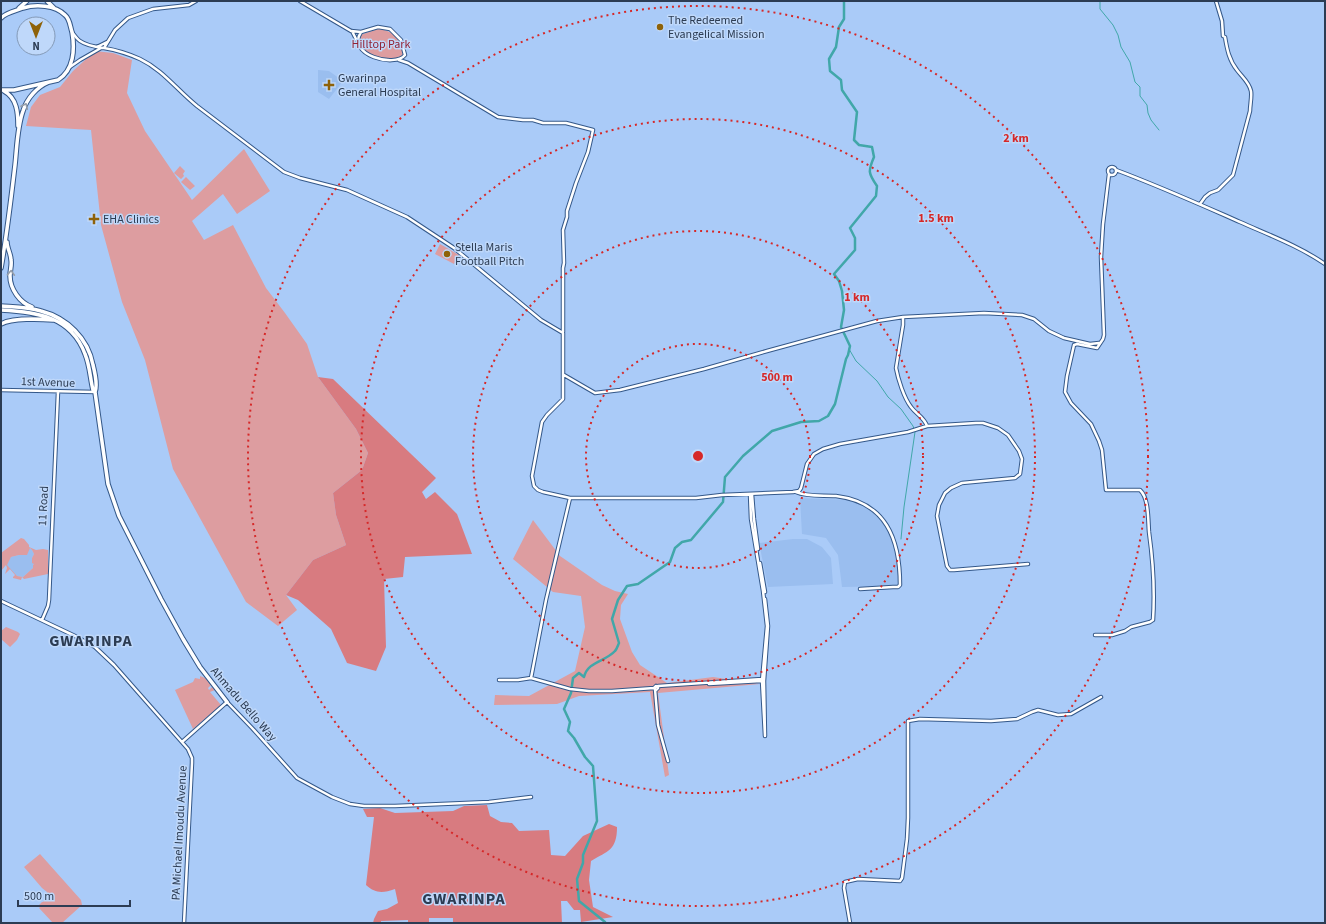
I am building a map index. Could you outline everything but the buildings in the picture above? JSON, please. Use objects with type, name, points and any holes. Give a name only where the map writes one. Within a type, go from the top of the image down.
[{"type":"main road","points":[[15,11],[27,1]]},
{"type":"main road","points":[[1,90],[14,90],[49,82],[60,78],[68,69],[74,49],[67,17],[47,1]]},
{"type":"main road","points":[[1,18],[6,14],[27,7],[37,6],[57,10]]},
{"type":"main road","points":[[1,268],[21,118],[26,104],[37,90],[49,82]]},
{"type":"main road","points":[[1,90],[11,97],[17,108],[18,139]]},
{"type":"main road","points":[[7,227],[8,247],[12,261],[10,279],[22,308],[28,310],[29,312],[28,318],[25,320]]},
{"type":"main road","points":[[1,252],[6,239]]},
{"type":"main road","points":[[18,297],[25,304],[41,311]]},
{"type":"main road","name":"Ahmadu Bello Way","points":[[3,309],[22,308],[41,311],[52,315],[63,320],[76,330],[86,345],[93,363],[96,388],[95,392],[108,484],[118,516],[186,644],[201,669],[227,702]]},
{"type":"main road","name":"Ahmadu Bello Way","points":[[3,309],[43,315],[57,321],[72,332],[83,348],[89,365],[93,390],[95,392]]},
{"type":"main road","points":[[1,324],[11,321],[25,320],[57,321]]},
{"type":"street","points":[[68,69],[80,60],[103,48],[115,30],[128,18],[153,10],[189,5],[196,1]]},
{"type":"street","points":[[300,1],[351,31],[361,32],[378,27],[390,29],[401,40],[404,55],[408,63]]},
{"type":"street","points":[[1200,204],[1205,197],[1218,190],[1233,175],[1250,111],[1251,91],[1247,81],[1236,69],[1230,59],[1225,37],[1223,36],[1221,18],[1216,1]]},
{"type":"street","points":[[71,30],[81,42],[134,56],[152,66],[167,77],[192,103],[284,172],[300,178],[347,190],[407,217],[454,248],[546,324],[564,333]]},
{"type":"street","points":[[351,31],[362,50],[372,58],[399,60],[408,63],[498,117],[533,120],[543,123],[566,123],[593,130],[588,152],[572,194],[563,230],[563,399],[547,414],[542,422],[532,476],[533,484],[538,490],[570,498],[696,498],[724,495],[796,492],[841,497],[862,503],[878,514],[890,530],[895,541],[900,585],[898,587],[860,589]]},
{"type":"street","points":[[358,43],[361,32]]},
{"type":"street","points":[[97,47],[109,41]]},
{"type":"street","points":[[399,60],[404,55]]},
{"type":"street","points":[[1094,635],[1112,635],[1153,620],[1154,578],[1152,552],[1148,512],[1143,493],[1140,490],[1106,490],[1102,450],[1099,441],[1091,424],[1071,403],[1065,392],[1074,345],[1077,344],[1096,348],[1103,339],[1104,335],[1100,257],[1109,174],[1108,171],[1110,168],[1114,167],[1116,170],[1200,204],[1285,242],[1325,264]]},
{"type":"street","points":[[1109,174],[1114,175],[1116,170]]},
{"type":"street","points":[[564,375],[595,393],[615,391],[704,370],[877,321],[903,317],[984,313],[1022,316],[1034,319],[1049,331],[1064,338],[1090,344],[1099,343]]},
{"type":"street","points":[[903,317],[903,328],[896,368],[897,375],[905,398],[912,408],[925,420],[927,426]]},
{"type":"street","name":"1st Avenue","points":[[1,390],[95,392]]},
{"type":"street","name":"11 Road","points":[[42,620],[49,600],[58,392]]},
{"type":"street","points":[[800,493],[806,464],[811,456],[817,451],[840,444],[914,431],[927,426],[976,423],[989,425],[1006,432],[1019,451],[1022,459],[1020,474],[1015,478],[962,483],[951,488],[943,496],[936,516],[948,568],[954,570],[1028,564]]},
{"type":"street","points":[[796,492],[800,490]]},
{"type":"street","points":[[751,494],[768,626],[763,680],[765,736],[766,728],[763,680]]},
{"type":"street","points":[[531,678],[546,600],[570,498]]},
{"type":"street","name":"PA Michael Imoudu Avenue","points":[[1,601],[86,641],[101,651],[191,754],[192,763],[184,923]]},
{"type":"street","points":[[499,680],[531,678],[571,689],[612,691],[763,680]]},
{"type":"street","points":[[656,688],[658,725],[668,761]]},
{"type":"street","points":[[850,923],[844,888],[846,882],[858,879],[901,880],[908,825],[908,721],[920,719],[991,721],[1017,719],[1038,710],[1058,715],[1071,714],[1101,697]]},
{"type":"street","points":[[182,742],[227,702]]},
{"type":"street","name":"Ahmadu Bello Way","points":[[227,702],[297,778],[332,797],[350,804],[364,806],[395,806],[457,802],[489,802],[531,797]]},
{"type":"shaded area","name":"Gwarinpa General Hospital","points":[[318,70],[329,71],[343,81],[329,99],[318,92]]},
{"type":"shaded area","points":[[318,377],[333,379],[436,478],[422,492],[426,499],[435,492],[457,514],[472,554],[405,557],[403,577],[384,579],[386,647],[376,671],[347,663],[331,629],[298,600],[286,595],[313,560],[346,545],[336,515],[333,493],[362,470],[368,453],[356,429]]},
{"type":"shaded area","points":[[800,498],[849,500],[867,507],[887,527],[894,547],[900,586],[842,587],[838,555],[826,538],[802,534]]},
{"type":"shaded area","points":[[807,539],[822,547],[831,558],[833,584],[768,587],[759,543]]},
{"type":"shaded area","points":[[30,548],[34,554],[32,558],[34,564],[33,568],[23,577],[17,576],[6,565],[11,557],[24,555]]},
{"type":"shaded area","points":[[487,805],[490,816],[501,822],[512,823],[519,831],[549,830],[551,855],[565,856],[583,836],[609,824],[617,827],[617,835],[610,849],[591,861],[589,880],[593,907],[613,917],[581,922],[580,910],[574,910],[567,901],[561,901],[562,923],[453,923],[453,918],[429,918],[429,923],[408,923],[408,920],[381,921],[381,923],[373,923],[378,911],[387,909],[398,903],[395,889],[380,892],[373,890],[366,885],[374,817],[367,817],[363,809],[380,808],[395,813],[453,811],[464,806]]},
{"type":"green space","name":"Hilltop Park","points":[[378,29],[389,32],[396,37],[401,45],[403,56],[394,60],[382,59],[370,55],[361,48],[359,43],[360,35]]},
{"type":"green space","points":[[95,51],[113,53],[132,60],[127,93],[145,131],[192,200],[244,149],[270,191],[237,214],[223,194],[192,221],[204,240],[233,225],[266,288],[307,344],[318,377],[356,429],[368,453],[362,470],[333,493],[336,515],[346,545],[313,560],[286,595],[297,610],[278,626],[246,602],[173,469],[145,360],[122,302],[101,225],[91,130],[26,126],[31,107],[40,95],[60,87],[73,71]]},
{"type":"green space","points":[[180,166],[185,171],[183,174],[184,176],[181,179],[174,173]]},
{"type":"green space","points":[[186,177],[195,186],[190,190],[181,182]]},
{"type":"green space","name":"Stella Maris Football Pitch","points":[[440,244],[459,255],[454,264],[435,254]]},
{"type":"green space","points":[[533,520],[560,556],[602,585],[615,591],[628,594],[621,605],[620,619],[632,652],[640,665],[667,683],[713,677],[760,684],[658,693],[669,775],[665,777],[650,692],[579,696],[557,704],[494,705],[495,695],[529,696],[575,671],[585,627],[581,596],[553,592],[513,559]]},
{"type":"green space","points":[[21,538],[24,539],[29,547],[36,550],[48,550],[48,574],[24,579],[22,577],[21,580],[13,578],[15,575],[10,569],[5,574],[7,568],[6,565],[1,571],[1,553]],"holes":[[[30,548],[34,554],[32,558],[32,563],[34,564],[33,568],[23,577],[17,576],[7,565],[11,557],[27,555]]]},
{"type":"green space","points":[[6,627],[20,634],[17,640],[10,647],[1,639],[1,631]]},
{"type":"green space","points":[[200,676],[205,678],[211,685],[208,688],[209,690],[212,687],[215,690],[210,692],[221,705],[193,729],[175,690],[193,682],[195,678],[200,679]]},
{"type":"green space","points":[[40,854],[81,900],[82,905],[62,923],[53,923],[39,908],[39,905],[47,898],[45,896],[47,892],[24,867]]},
{"type":"waterway","points":[[605,922],[579,901],[577,879],[583,863],[583,855],[597,821],[593,766],[585,757],[568,731],[570,722],[564,709],[571,693],[573,678],[579,673],[584,677],[589,668],[611,655],[617,648],[619,643],[612,619],[618,600],[627,586],[638,584],[670,562],[675,548],[682,542],[691,540],[723,502],[725,477],[743,456],[772,431],[801,422],[819,421],[828,416],[835,404],[850,346],[841,327],[844,310],[842,291],[839,281],[834,274],[855,250],[855,238],[850,228],[876,196],[877,186],[870,172],[874,157],[872,147],[859,145],[854,140],[857,112],[842,90],[841,80],[830,71],[829,59],[836,47],[839,27],[844,19],[844,1]]},
{"type":"waterway","points":[[1100,1],[1100,9],[1113,25],[1118,35],[1121,47],[1130,62],[1135,82],[1140,87],[1140,96],[1147,105],[1151,120],[1159,130]]},
{"type":"waterway","points":[[849,349],[856,361],[877,381],[888,397],[901,409],[913,426],[915,432],[901,539]]},
{"type":"place","name":"The Redeemed Evangelical Mission","points":[[660,27]]},
{"type":"place","name":"Gwarinpa General Hospital","points":[[329,85]]},
{"type":"place","name":"EHA Clinics","points":[[94,219]]},
{"type":"place","name":"Stella Maris Football Pitch","points":[[447,254]]},
{"type":"district","name":"GWARINPA","points":[[91,640]]},
{"type":"district","name":"GWARINPA","points":[[464,898]]}]
